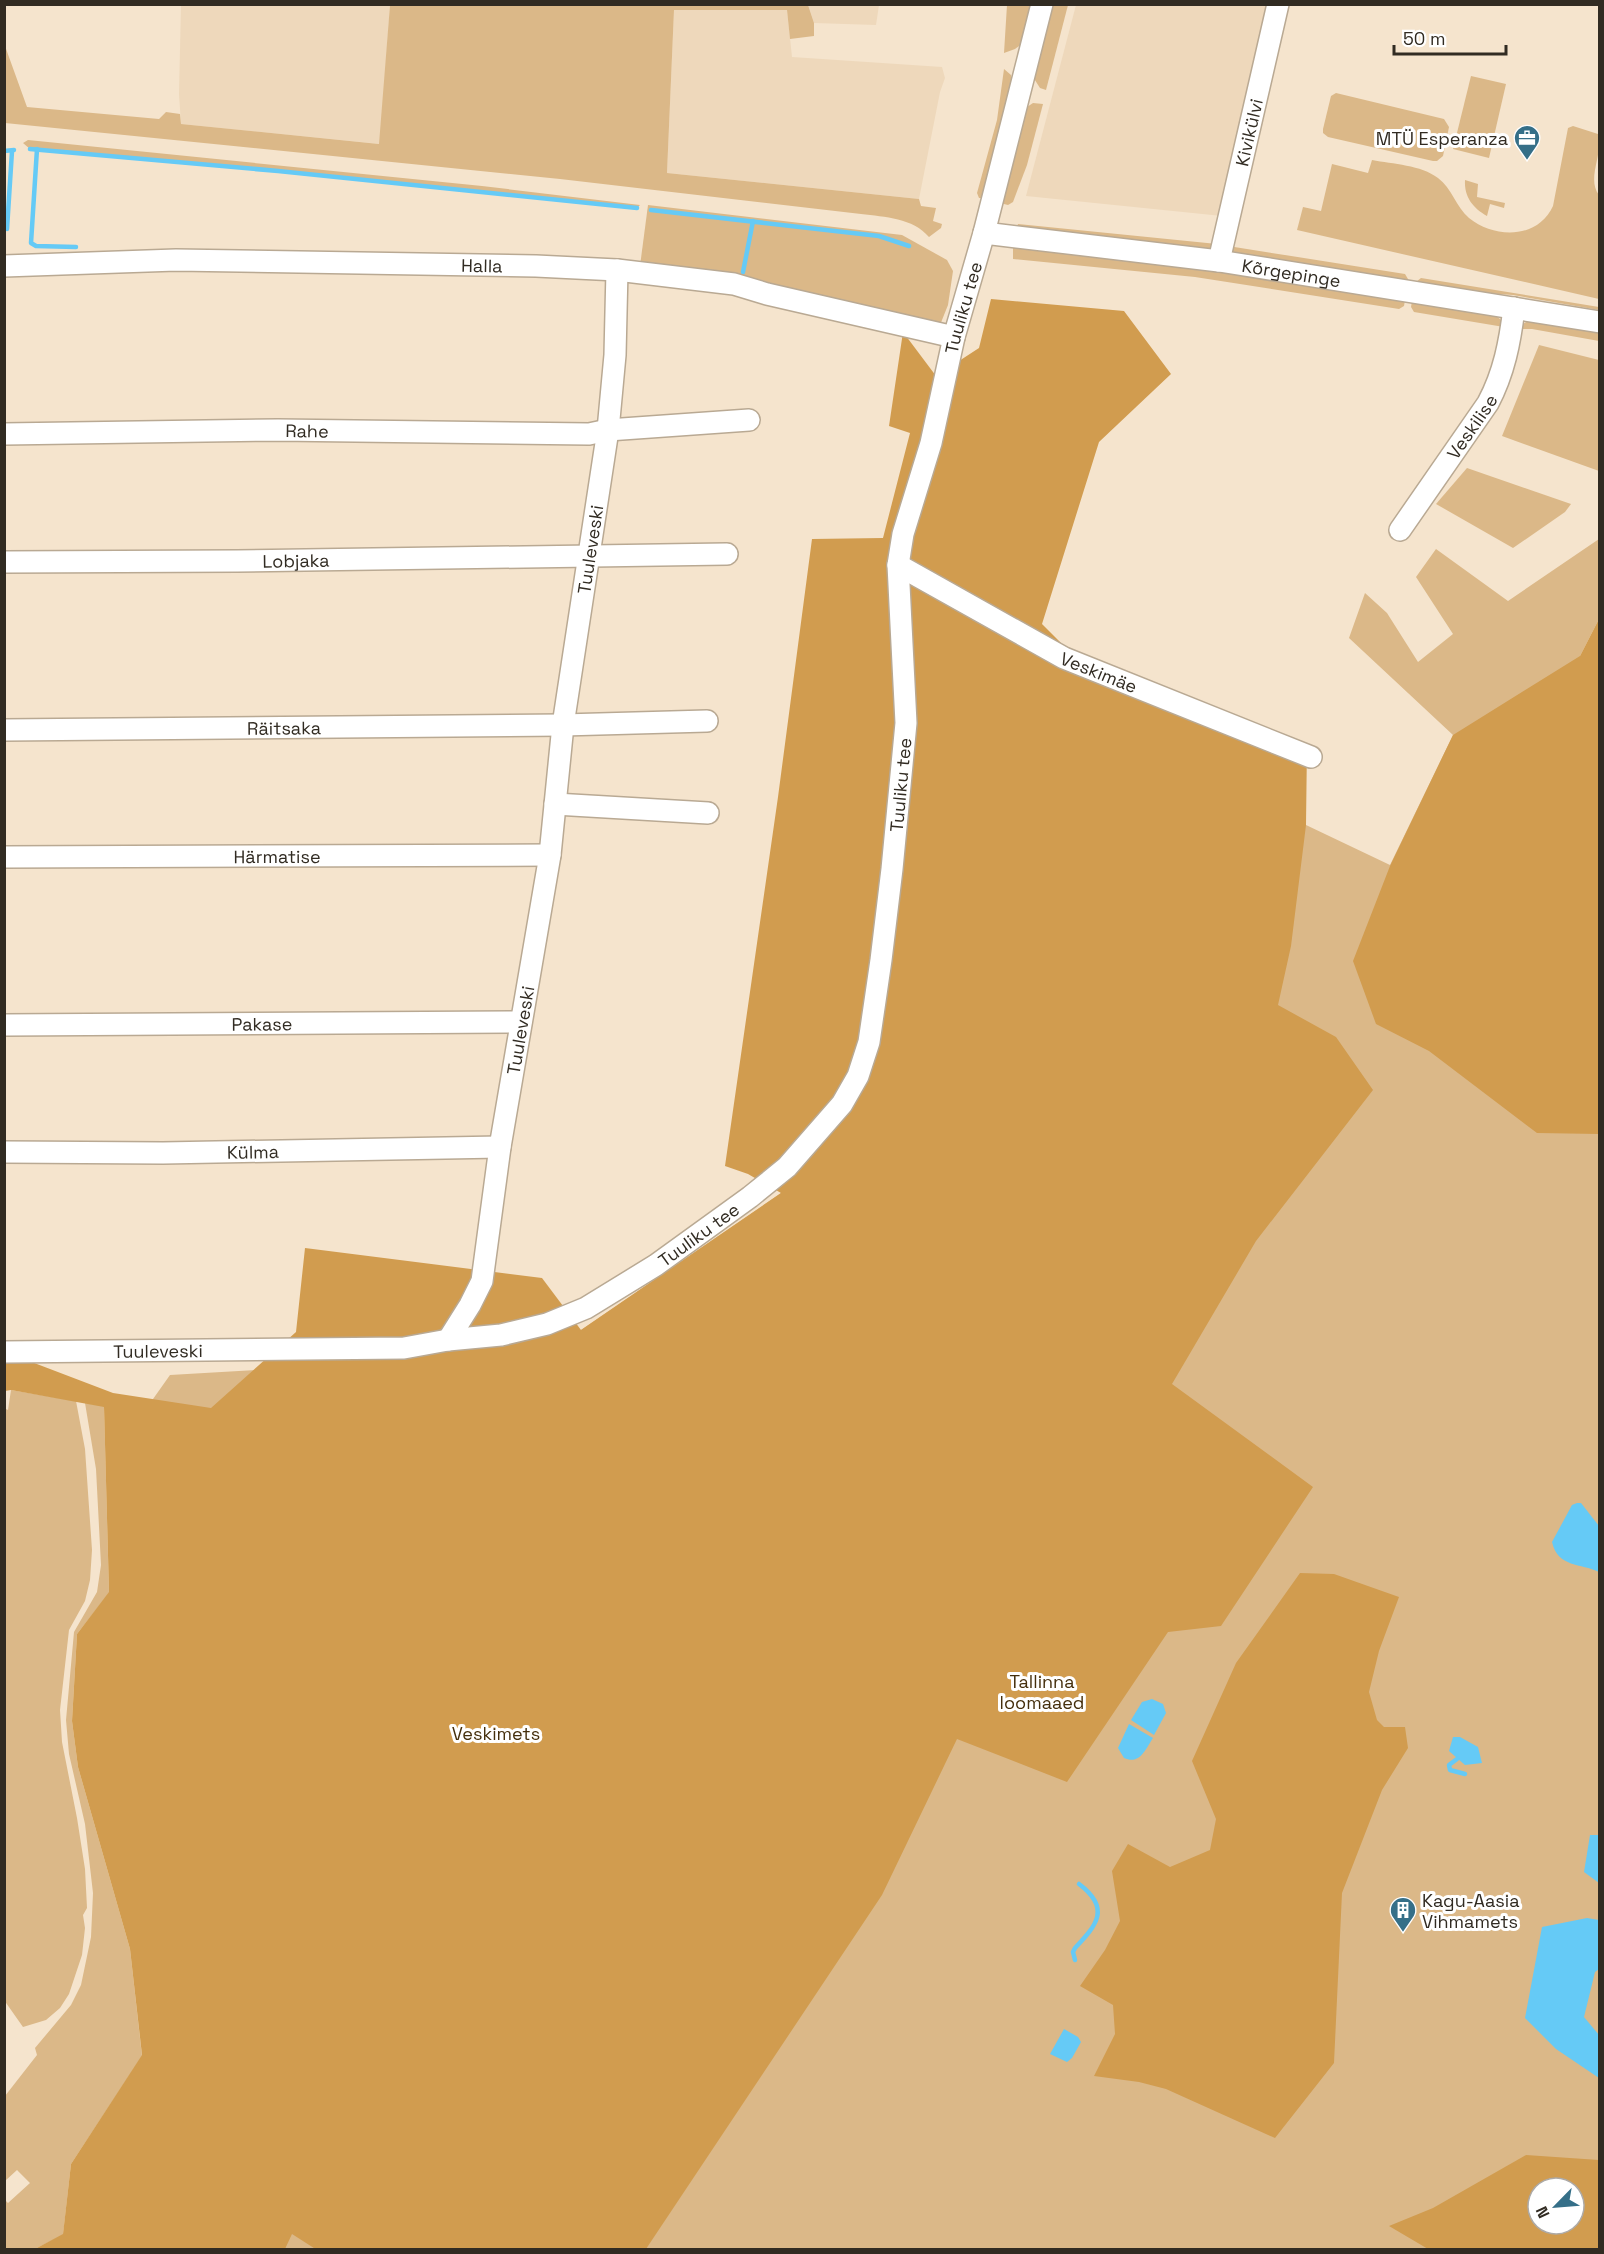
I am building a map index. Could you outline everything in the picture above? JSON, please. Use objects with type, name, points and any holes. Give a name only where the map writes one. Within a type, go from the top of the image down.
[{"type":"street","name":"Tuuliku tee","points":[[448,1340],[501,1335],[547,1324],[586,1308],[656,1265],[750,1197],[787,1167],[842,1104],[858,1076],[868,1041],[892,869],[906,723],[898,565],[903,534],[931,443],[954,337],[984,233],[1042,4]]},
{"type":"street","name":"Kivikülvi","points":[[1219,261],[1278,4]]},
{"type":"street","name":"Kõrgepinge","points":[[984,233],[1219,261],[1599,322]]},
{"type":"street","name":"Halla","points":[[4,266],[176,260],[524,266],[616,270],[734,284],[767,294],[954,337]]},
{"type":"street","name":"Tuuleveski","points":[[4,1352],[404,1348],[448,1340],[470,1305],[483,1281],[520,1022],[550,855],[563,725],[608,430],[615,355],[616,270]]},
{"type":"street","name":"Veskilise","points":[[1400,530],[1488,403],[1497,386],[1508,344],[1514,308]]},
{"type":"street","name":"Rahe","points":[[4,434],[278,430],[589,434],[608,430],[749,420]]},
{"type":"street","name":"Lobjaka","points":[[4,562],[727,555]]},
{"type":"street","name":"Veskimäe","points":[[898,565],[1064,658],[1311,757]]},
{"type":"street","name":"Räitsaka","points":[[4,730],[563,725],[707,721]]},
{"type":"street","points":[[555,804],[708,813]]},
{"type":"street","name":"Härmatise","points":[[4,857],[550,855]]},
{"type":"street","name":"Pakase","points":[[4,1024],[520,1022]]},
{"type":"street","name":"Külma","points":[[4,1152],[162,1153],[501,1147]]},
{"type":"shaded area","points":[[181,5],[390,5],[380,144],[181,124],[179,94]]},
{"type":"shaded area","points":[[808,5],[879,5],[876,25],[814,23]]},
{"type":"shaded area","points":[[1076,5],[1270,5],[1222,216],[1026,196]]},
{"type":"shaded area","points":[[674,10],[787,10],[792,57],[942,67],[945,78],[940,92],[919,199],[667,173]]},
{"type":"green space","points":[[390,5],[808,5],[814,23],[814,36],[790,39],[787,10],[674,10],[667,173],[919,199],[921,206],[936,208],[933,221],[942,224],[941,228],[929,237],[907,222],[879,216],[560,179],[5,123],[5,46],[27,107],[159,119],[166,112],[180,114],[181,124],[379,144]]},
{"type":"green space","points":[[1007,5],[1034,5],[1022,44],[1004,53]]},
{"type":"green space","points":[[1051,5],[1068,5],[1046,90],[1040,88],[1033,77]]},
{"type":"green space","points":[[1004,69],[1011,75],[1012,81],[983,198],[979,198],[977,193],[997,120]]},
{"type":"green space","points":[[1471,76],[1506,84],[1489,158],[1453,149]]},
{"type":"green space","points":[[1336,93],[1444,119],[1449,127],[1443,156],[1433,161],[1328,137],[1323,133],[1323,129],[1331,96]]},
{"type":"green space","points":[[1033,103],[1043,104],[1027,165],[1013,202],[1008,205],[1000,203],[1027,107]]},
{"type":"green space","points":[[1573,126],[1598,134],[1599,150],[1594,181],[1599,195],[1599,299],[1297,230],[1303,207],[1321,211],[1332,164],[1368,173],[1372,160],[1423,170],[1438,178],[1447,187],[1465,214],[1479,225],[1503,232],[1527,230],[1546,217],[1553,206],[1568,128]]},
{"type":"green space","points":[[28,140],[482,186],[640,205],[637,208],[278,171],[30,149],[23,143]]},
{"type":"green space","points":[[1465,180],[1478,184],[1477,197],[1505,203],[1504,208],[1490,204],[1487,216],[1482,213],[1468,197]]},
{"type":"green space","points":[[648,205],[902,235],[947,260],[953,271],[948,305],[940,325],[640,266]]},
{"type":"green space","points":[[1018,224],[1217,244],[1211,250],[1160,246],[1098,235],[1017,227]]},
{"type":"green space","points":[[1228,246],[1405,274],[1408,283],[1235,255],[1230,252]]},
{"type":"green space","points":[[1013,247],[1219,269],[1405,300],[1404,306],[1399,309],[1195,277],[1013,259]]},
{"type":"green space","points":[[1421,278],[1599,307],[1599,310],[1513,295],[1415,285]]},
{"type":"green space","name":"Veskimets","points":[[991,299],[1124,311],[1171,374],[1099,442],[1042,624],[1063,645],[1231,718],[1307,745],[1306,825],[1291,946],[1278,1005],[1336,1037],[1373,1090],[1256,1241],[1172,1384],[1313,1487],[1221,1626],[1168,1632],[1067,1782],[957,1739],[882,1895],[646,2249],[317,2250],[292,2234],[285,2249],[35,2249],[63,2234],[71,2164],[142,2055],[130,1949],[78,1767],[72,1721],[77,1634],[109,1592],[104,1407],[11,1390],[5,1391],[4,1362],[29,1361],[113,1393],[211,1408],[296,1332],[305,1248],[542,1278],[581,1330],[781,1193],[748,1174],[725,1166],[812,539],[883,538],[910,433],[889,426],[903,332],[936,376],[979,348]]},
{"type":"green space","points":[[1412,301],[1494,314],[1501,320],[1504,327],[1414,312],[1411,307]]},
{"type":"green space","points":[[1530,320],[1599,332],[1599,341],[1532,329],[1519,329],[1521,325]]},
{"type":"green space","points":[[1539,345],[1599,360],[1599,471],[1502,436]]},
{"type":"green space","points":[[1467,468],[1571,504],[1565,512],[1513,548],[1436,504]]},
{"type":"green space","name":"Tallinna loomaaed","points":[[1599,539],[1599,619],[1580,656],[1600,663],[1599,2249],[78,2250],[154,2060],[116,1593],[119,1447],[170,1375],[479,1357],[581,1330],[781,1193],[1222,777],[1306,825],[1390,865],[1453,735],[1349,638],[1365,593],[1387,613],[1418,662],[1453,634],[1416,577],[1436,549],[1508,601]]},
{"type":"green space","points":[[1599,619],[1599,1134],[1537,1133],[1429,1051],[1376,1024],[1353,961],[1390,866],[1453,735],[1580,656]]},
{"type":"green space","points":[[11,1390],[76,1401],[85,1449],[92,1550],[90,1580],[85,1601],[69,1630],[60,1710],[62,1742],[85,1869],[87,1908],[83,1915],[85,1928],[82,1955],[69,1994],[60,2008],[46,2020],[23,2027],[4,2000],[4,1408],[8,1410]]},
{"type":"green space","points":[[85,1403],[104,1406],[109,1593],[77,1634],[72,1721],[78,1767],[130,1949],[142,2056],[71,2164],[63,2235],[35,2249],[5,2249],[5,2200],[8,2203],[30,2183],[17,2170],[5,2181],[5,2096],[37,2055],[35,2048],[71,2005],[81,1985],[91,1937],[93,1893],[85,1824],[69,1754],[66,1720],[74,1632],[97,1592],[101,1565],[96,1469]]},
{"type":"green space","points":[[1300,1573],[1334,1574],[1399,1597],[1379,1651],[1369,1692],[1377,1720],[1384,1727],[1405,1727],[1408,1748],[1382,1790],[1342,1893],[1334,2063],[1275,2138],[1166,2089],[1139,2082],[1094,2076],[1115,2034],[1113,2005],[1080,1986],[1105,1950],[1120,1921],[1112,1871],[1128,1844],[1170,1867],[1210,1850],[1216,1819],[1192,1761],[1236,1663]]},
{"type":"green space","points":[[1526,2155],[1599,2160],[1599,2249],[1428,2249],[1389,2226],[1433,2208]]},
{"type":"water","points":[[1581,1503],[1599,1526],[1599,1572],[1565,1561],[1559,1556],[1552,1542],[1572,1505]]},
{"type":"water","points":[[1152,1699],[1163,1704],[1166,1713],[1154,1735],[1131,1720],[1142,1702]]},
{"type":"water","points":[[1129,1724],[1153,1738],[1145,1751],[1134,1760],[1124,1758],[1118,1748]]},
{"type":"water","points":[[1453,1737],[1460,1737],[1478,1747],[1482,1763],[1465,1765],[1449,1751]]},
{"type":"water","points":[[1590,1835],[1599,1835],[1599,1883],[1584,1872]]},
{"type":"water","points":[[1587,1918],[1599,1920],[1599,1969],[1595,1972],[1584,2017],[1599,2035],[1599,2078],[1556,2049],[1525,2018],[1542,1927]]},
{"type":"water","points":[[1064,2029],[1078,2037],[1081,2042],[1072,2058],[1067,2062],[1050,2054]]},
{"type":"waterway","points":[[30,149],[278,171],[637,208]]},
{"type":"waterway","points":[[37,149],[31,243],[36,246],[76,247]]},
{"type":"waterway","points":[[4,151],[14,150]]},
{"type":"waterway","points":[[7,229],[12,151]]},
{"type":"waterway","points":[[651,210],[879,236],[909,246]]},
{"type":"waterway","points":[[743,272],[753,221]]},
{"type":"waterway","points":[[1457,1759],[1449,1765],[1450,1770],[1465,1774]]},
{"type":"waterway","points":[[1075,1960],[1073,1952],[1094,1924],[1098,1909],[1089,1893],[1079,1884]]},
{"type":"place","name":"MTÜ Esperanza","points":[[1527,161]]},
{"type":"place","name":"Kagu-Aasia Vihmamets","points":[[1403,1933]]}]
